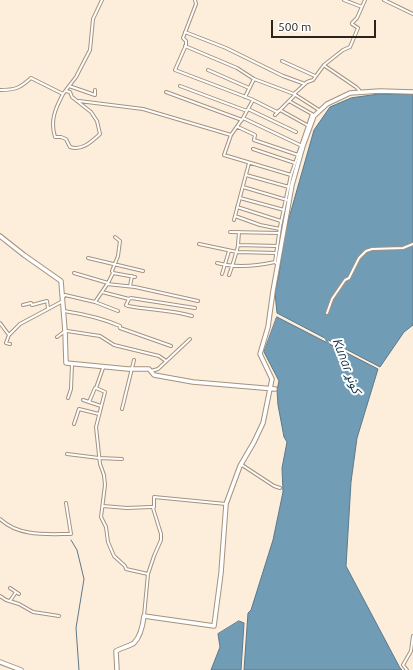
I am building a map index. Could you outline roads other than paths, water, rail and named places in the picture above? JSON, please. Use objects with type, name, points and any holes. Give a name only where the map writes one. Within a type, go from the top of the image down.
[{"type":"street","points":[[65,91],[70,92],[72,97],[91,112],[97,121],[100,134],[85,146],[79,148],[70,147],[66,139],[55,137],[52,128],[53,117],[63,94],[65,91],[76,77],[90,50],[93,19],[102,0]]},
{"type":"street","points":[[195,0],[196,4],[183,39],[186,41],[185,46],[176,70],[253,100],[277,112],[280,110],[307,125]]},
{"type":"street","points":[[344,0],[362,7]]},
{"type":"street","points":[[275,116],[294,94],[313,80],[324,65],[342,50],[350,47],[358,28],[352,23],[357,18],[365,0]]},
{"type":"street","points":[[384,0],[413,14]]},
{"type":"street","points":[[185,32],[226,48],[283,76],[306,84]]},
{"type":"street","points":[[185,46],[237,68],[254,79],[294,94],[319,110]]},
{"type":"street","points":[[282,61],[315,76]]},
{"type":"street","points":[[324,65],[356,87],[360,92]]},
{"type":"street","points":[[208,70],[249,88]]},
{"type":"street","points":[[0,90],[10,90],[22,86],[31,78],[63,94]]},
{"type":"street","points":[[245,97],[254,79]]},
{"type":"street","points":[[69,86],[95,95],[96,90]]},
{"type":"street","points":[[180,86],[247,110],[296,132]]},
{"type":"street","points":[[276,263],[281,221],[285,211],[295,163],[302,146],[307,125],[313,115],[327,104],[350,93],[380,91],[413,92]]},
{"type":"street","points":[[166,92],[243,119],[302,146]]},
{"type":"street","points":[[253,100],[238,127],[231,135],[224,155],[293,175]]},
{"type":"street","points":[[79,101],[143,109],[231,135]]},
{"type":"street","points":[[289,101],[313,115]]},
{"type":"street","points":[[144,616],[214,626],[221,573],[226,504],[241,464],[263,424],[272,389],[272,379],[260,354],[268,327],[276,263],[289,188],[313,115]]},
{"type":"street","points":[[238,127],[255,134],[254,140],[298,155]]},
{"type":"street","points":[[253,149],[295,163]]},
{"type":"street","points":[[234,220],[249,163]]},
{"type":"street","points":[[246,174],[289,188]]},
{"type":"street","points":[[243,187],[287,200]]},
{"type":"street","points":[[240,198],[285,211]]},
{"type":"street","points":[[237,207],[281,221]]},
{"type":"street","points":[[235,216],[260,225],[280,229]]},
{"type":"street","points":[[230,232],[279,233]]},
{"type":"street","points":[[229,275],[238,251],[239,232]]},
{"type":"street","points":[[0,236],[61,281],[66,363],[103,368],[132,370],[149,369],[154,375],[193,382],[272,389]]},
{"type":"street","points":[[95,302],[108,284],[113,273],[112,271],[118,256],[120,241],[115,237]]},
{"type":"street","points":[[199,244],[237,252],[276,253]]},
{"type":"street","points":[[327,313],[332,299],[345,280],[349,278],[359,258],[366,251],[372,249],[403,248],[413,244]]},
{"type":"street","points":[[238,245],[277,246]]},
{"type":"street","points":[[222,274],[229,251]]},
{"type":"street","points":[[88,258],[143,271]]},
{"type":"street","points":[[217,263],[225,265],[261,265],[276,263]]},
{"type":"street","points":[[74,273],[108,284],[130,286],[198,301]]},
{"type":"street","points":[[113,273],[134,276],[130,286]]},
{"type":"street","points":[[102,292],[129,299],[131,298],[195,308]]},
{"type":"street","points":[[63,296],[65,295],[95,302],[118,311]]},
{"type":"street","points":[[129,299],[126,305],[128,306],[182,313],[192,316]]},
{"type":"street","points":[[23,305],[30,303],[32,305],[46,301],[48,308]]},
{"type":"street","points":[[10,344],[6,343],[10,334],[20,324],[63,301]]},
{"type":"street","points":[[63,310],[91,316],[171,346]]},
{"type":"street","points":[[0,323],[10,334]]},
{"type":"street","points":[[57,337],[65,331],[100,336],[114,345],[159,356],[166,361]]},
{"type":"street","points":[[151,371],[158,369],[190,339]]},
{"type":"street","points":[[122,409],[134,360]]},
{"type":"street","points":[[68,398],[71,389],[72,364]]},
{"type":"street","points":[[89,402],[103,368]]},
{"type":"street","points":[[96,388],[105,392],[96,427],[99,458],[105,485],[101,516],[106,527],[108,542],[114,556],[125,566],[126,569],[148,574]]},
{"type":"street","points":[[83,400],[101,406]]},
{"type":"street","points":[[74,424],[79,409],[99,414]]},
{"type":"street","points":[[67,454],[122,459]]},
{"type":"street","points":[[241,464],[274,486],[280,488]]},
{"type":"street","points":[[117,670],[116,651],[134,643],[143,625],[148,574],[161,540],[161,534],[152,507],[154,507],[154,497],[226,504]]},
{"type":"street","points":[[0,519],[4,523],[22,532],[71,534],[66,503]]},
{"type":"street","points":[[102,506],[127,508],[152,507]]},
{"type":"street","points":[[10,588],[19,594]]},
{"type":"street","points":[[10,600],[16,592]]},
{"type":"street","points":[[0,596],[33,612],[59,616]]},
{"type":"street","points":[[407,670],[403,665],[411,651],[413,636]]},
{"type":"street","points":[[0,662],[21,670]]},
{"type":"water","points":[[379,94],[413,94],[413,325],[404,332],[380,367],[277,313],[275,293],[285,232],[314,130],[330,107],[351,98]]},
{"type":"water","points":[[277,317],[378,369],[357,438],[351,482],[346,566],[402,670],[244,670],[248,613],[251,610],[273,540],[283,492],[282,468],[287,442],[284,437],[278,405],[277,390],[279,381],[264,352]]},
{"type":"water","points":[[239,621],[244,623],[241,670],[211,670],[220,647],[218,634]]},
{"type":"waterway","name":"Kunar کونړ","points":[[325,336],[329,346]]},
{"type":"waterway","points":[[71,540],[77,550],[84,579],[76,628],[79,670]]}]
